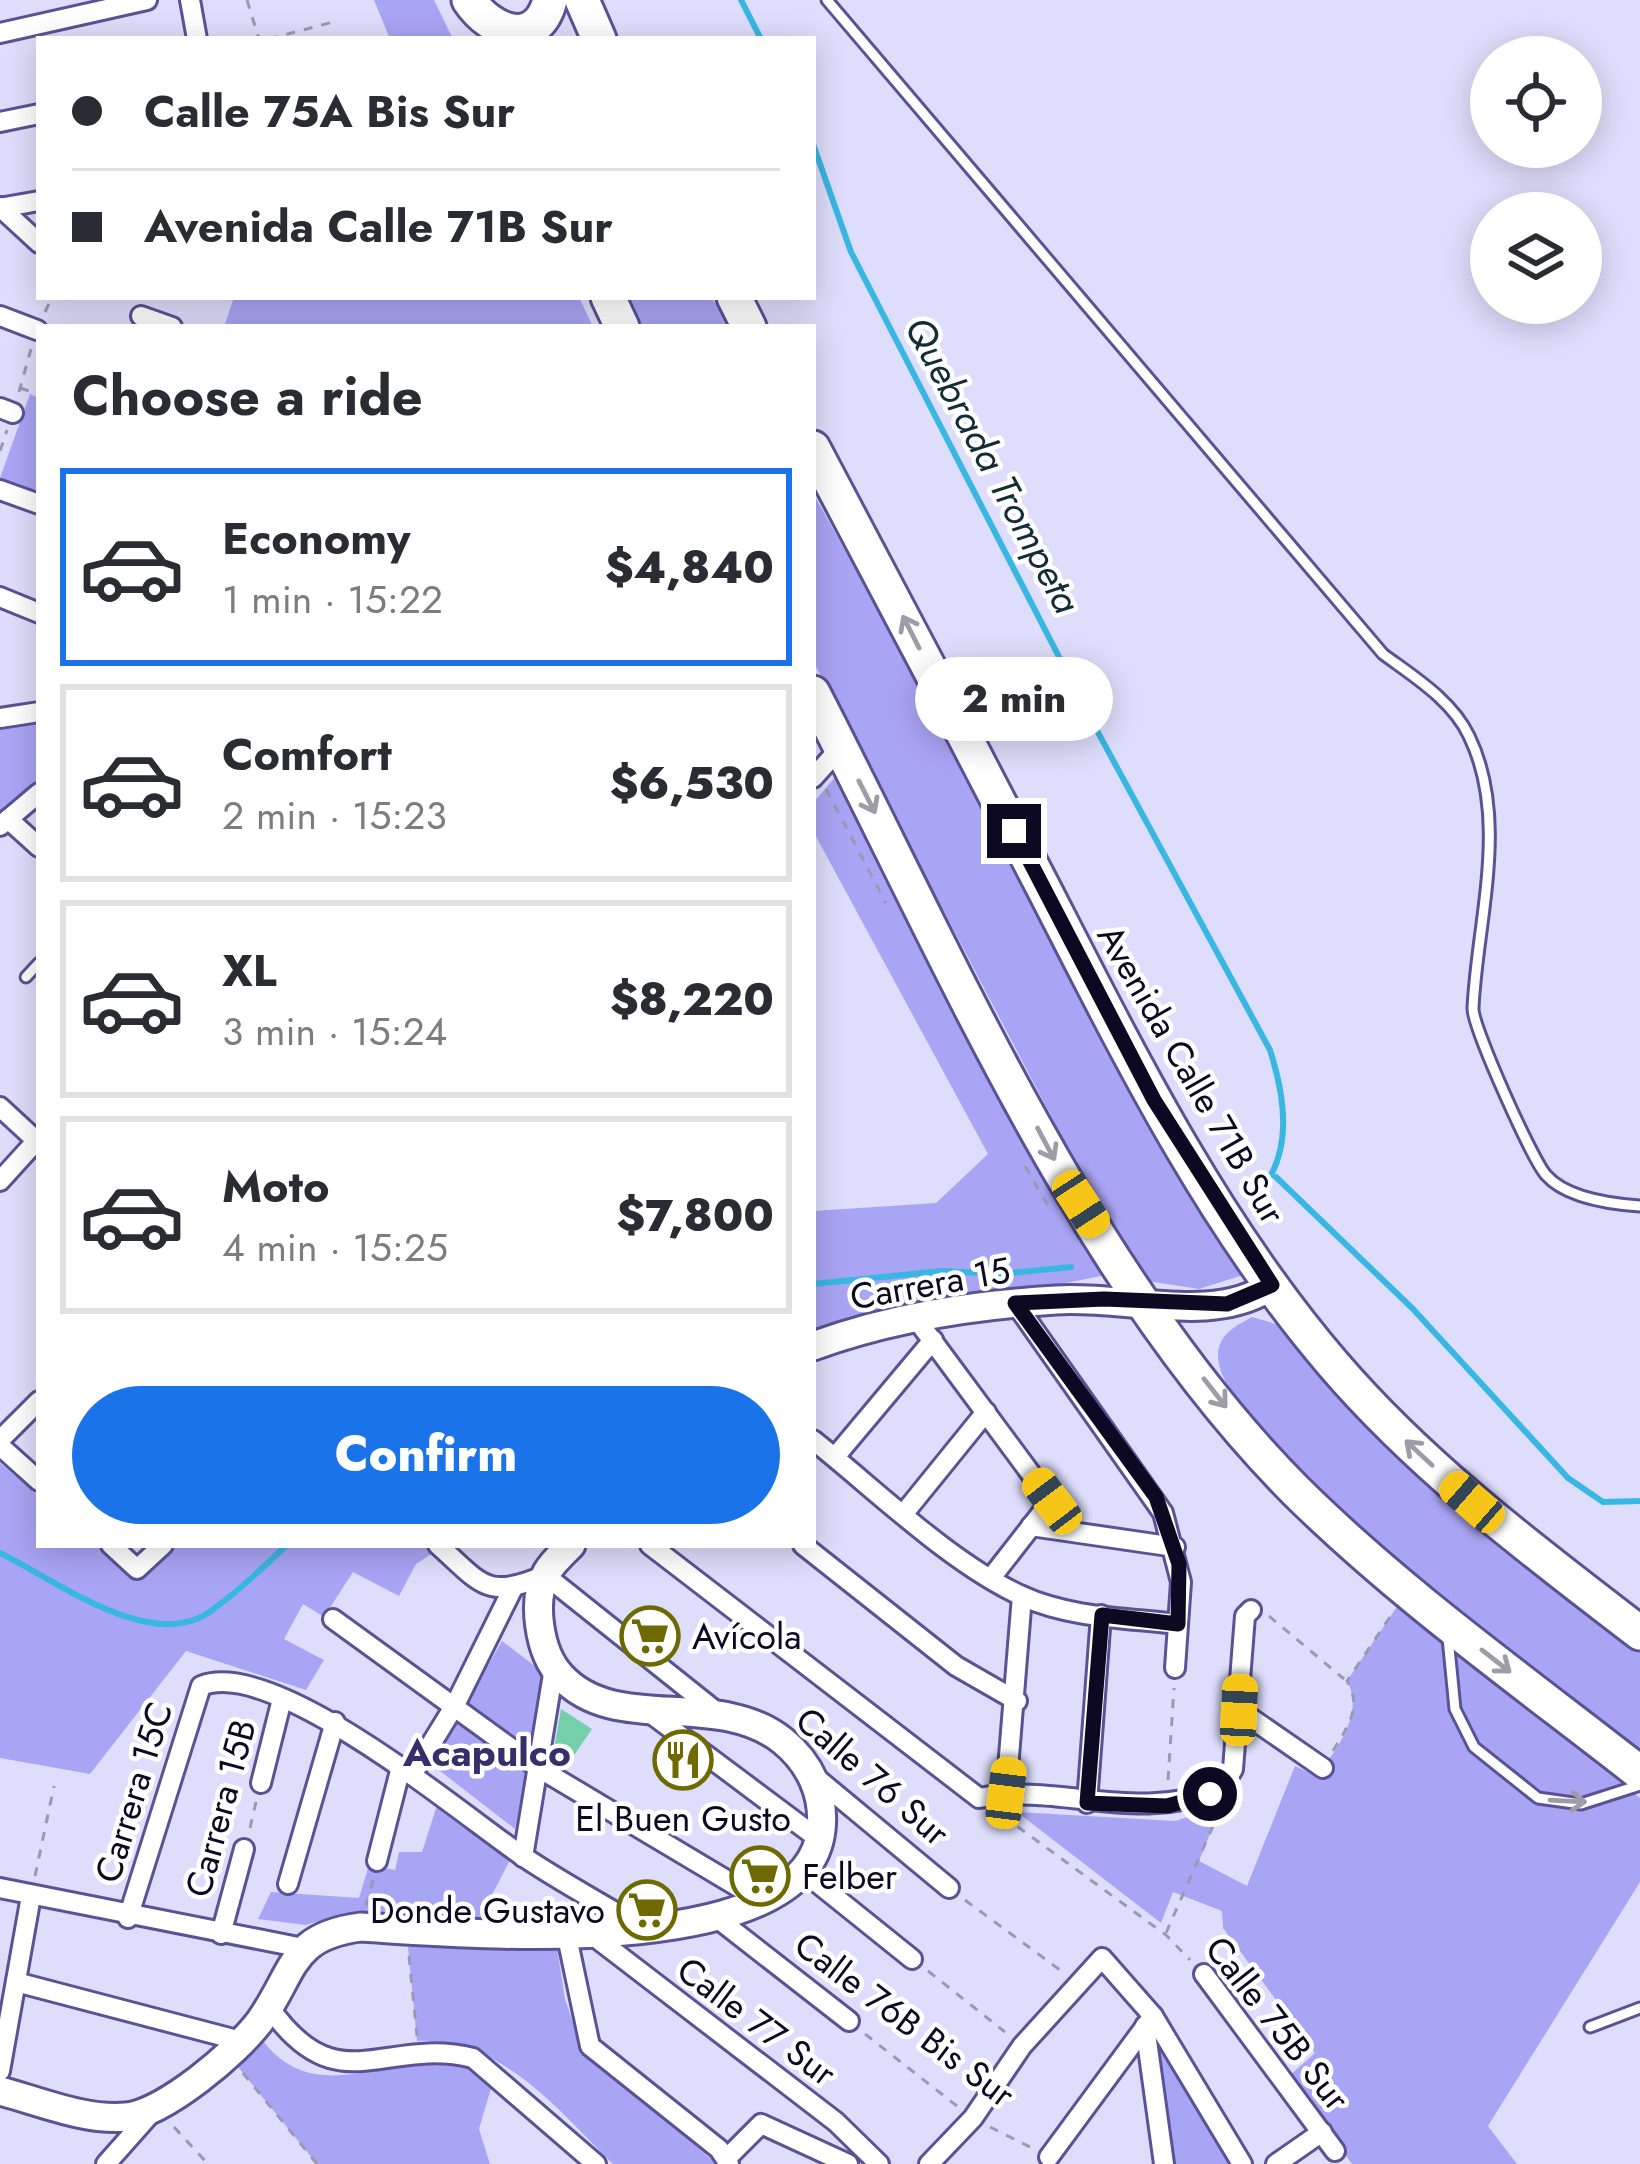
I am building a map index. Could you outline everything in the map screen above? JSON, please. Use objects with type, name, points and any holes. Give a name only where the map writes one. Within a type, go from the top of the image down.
[{"type":"highway","points":[[455,0],[474,36]]},
{"type":"highway","points":[[469,0],[496,28],[521,33],[540,23],[550,0]]},
{"type":"highway","points":[[581,0],[598,36]]},
{"type":"highway","name":"Avenida Calle 71B Sur","points":[[816,457],[1154,1100],[1272,1285],[1332,1363],[1429,1463],[1640,1633]]},
{"type":"highway","points":[[816,699],[1063,1175],[1144,1300],[1294,1489],[1408,1591],[1640,1773]]},
{"type":"street","points":[[0,33],[39,32],[147,0]]},
{"type":"street","points":[[190,0],[196,36]]},
{"type":"street","points":[[0,122],[36,115]]},
{"type":"street","points":[[0,208],[36,202]]},
{"type":"street","points":[[0,208],[36,240]]},
{"type":"street","points":[[0,316],[36,330]]},
{"type":"street","points":[[0,490],[36,503]]},
{"type":"street","points":[[0,597],[36,613]]},
{"type":"street","points":[[0,718],[36,712]]},
{"type":"street","points":[[816,775],[841,747]]},
{"type":"street","points":[[36,796],[4,823],[36,845]]},
{"type":"street","points":[[0,1107],[36,1139]]},
{"type":"street","points":[[0,1181],[36,1143]]},
{"type":"street","name":"Carrera 15","points":[[816,1345],[914,1316],[1015,1303],[1144,1300],[1227,1304],[1272,1285]]},
{"type":"street","points":[[1015,1303],[1156,1497],[1175,1547],[1181,1582],[1175,1668]]},
{"type":"street","points":[[914,1316],[1052,1501],[992,1578]]},
{"type":"street","points":[[835,1457],[933,1340]]},
{"type":"street","points":[[36,1404],[0,1443],[36,1478]]},
{"type":"street","points":[[904,1512],[986,1412]]},
{"type":"street","points":[[816,1442],[1022,1596],[1102,1615],[1178,1624]]},
{"type":"street","points":[[1031,1526],[1175,1547]]},
{"type":"street","points":[[113,1548],[137,1569],[160,1548]]},
{"type":"street","points":[[440,1548],[469,1577],[494,1590],[512,1590],[545,1575],[568,1548]]},
{"type":"street","points":[[654,1548],[979,1798],[1006,1793],[1167,1806],[1221,1789],[1233,1769],[1245,1616],[1251,1610]]},
{"type":"street","points":[[807,1548],[956,1666],[1017,1701]]},
{"type":"street","points":[[523,1857],[554,1668],[538,1616],[545,1575]]},
{"type":"street","name":"Calle 76 Sur","points":[[545,1575],[718,1713],[779,1738],[811,1773],[950,1888]]},
{"type":"street","points":[[377,1861],[406,1771],[455,1705],[512,1590]]},
{"type":"street","points":[[1006,1793],[1022,1596]]},
{"type":"street","points":[[1087,1803],[1102,1615]]},
{"type":"street","points":[[333,1619],[537,1767],[760,1900]]},
{"type":"street","points":[[554,1668],[576,1690],[594,1699],[645,1710],[718,1713]]},
{"type":"street","name":"Carrera 15C","points":[[128,1918],[201,1686],[215,1680],[282,1699]]},
{"type":"street","points":[[282,1699],[335,1722],[523,1857],[640,1927]]},
{"type":"street","name":"Carrera 15B","points":[[261,1783],[282,1699]]},
{"type":"street","points":[[645,1710],[820,1840]]},
{"type":"street","points":[[1239,1710],[1323,1768]]},
{"type":"street","points":[[288,1884],[335,1722]]},
{"type":"street","points":[[106,2164],[156,2108],[234,2047],[269,2007],[303,1948],[336,1931],[361,1927],[579,1936],[713,1915],[760,1900],[805,1874],[820,1840],[821,1806],[811,1773]]},
{"type":"street","name":"Carrera 15B","points":[[221,1934],[244,1849]]},
{"type":"street","points":[[805,1874],[912,1959]]},
{"type":"street","points":[[0,1888],[128,1918],[303,1948]]},
{"type":"street","points":[[0,2071],[31,1896]]},
{"type":"street","name":"Calle 76B Bis Sur","points":[[713,1915],[849,2021]]},
{"type":"street","points":[[579,1936],[590,2046],[728,2161],[760,2124],[848,2164]]},
{"type":"street","name":"Calle 77 Sur","points":[[579,1936],[836,2122],[879,2164]]},
{"type":"street","points":[[929,2164],[973,2118],[1022,2046],[1102,1958],[1242,2164]]},
{"type":"street","name":"Calle 75B Sur","points":[[1204,1974],[1335,2151]]},
{"type":"street","points":[[16,1982],[234,2047]]},
{"type":"street","points":[[269,2007],[293,2041],[328,2059],[352,2062],[456,2054],[487,2066],[596,2164]]},
{"type":"street","points":[[1049,2157],[1149,2021]]},
{"type":"street","points":[[1149,2021],[1164,2164]]},
{"type":"street","points":[[0,2091],[97,2116],[130,2117],[156,2108]]},
{"type":"street","points":[[1276,2164],[1322,2132]]},
{"type":"lane","points":[[827,0],[1383,654],[1442,699],[1469,735],[1486,813],[1486,918],[1472,1013],[1547,1177],[1602,1204],[1640,1206]]},
{"type":"lane","points":[[26,977],[36,966]]},
{"type":"lane","points":[[1446,1621],[1455,1709],[1474,1747],[1538,1798],[1581,1804],[1640,1785]]},
{"type":"lane","points":[[1590,2027],[1640,2008]]},
{"type":"path","points":[[247,0],[258,36]]},
{"type":"path","points":[[280,36],[333,22]]},
{"type":"path","points":[[7,410],[20,388],[36,333]]},
{"type":"path","points":[[20,388],[36,393]]},
{"type":"path","points":[[1347,1682],[1408,1591]]},
{"type":"path","points":[[1251,1610],[1261,1610],[1347,1682],[1354,1694],[1354,1714],[1323,1768]]},
{"type":"path","points":[[1167,1806],[1175,1668]]},
{"type":"path","points":[[1166,1935],[1233,1769]]},
{"type":"path","name":"Carrera 15B","points":[[244,1849],[261,1783]]},
{"type":"path","points":[[31,1896],[54,1786]]},
{"type":"path","name":"Calle 75B Sur","points":[[979,1798],[1166,1935],[1204,1974]]},
{"type":"path","points":[[361,1927],[377,1861]]},
{"type":"path","name":"Calle 76 Sur","points":[[950,1888],[1081,1985]]},
{"type":"path","points":[[407,1930],[418,2056]]},
{"type":"path","points":[[912,1959],[1022,2046]]},
{"type":"path","name":"Calle 76B Bis Sur","points":[[849,2021],[973,2118],[1049,2157]]},
{"type":"path","points":[[234,2047],[317,2164]]},
{"type":"path","points":[[156,2108],[208,2164]]},
{"type":"shaded area","points":[[374,0],[434,0],[452,36],[389,36]]},
{"type":"shaded area","points":[[233,300],[580,300],[592,324],[225,324]]},
{"type":"shaded area","points":[[622,300],[713,300],[730,324],[634,324]]},
{"type":"shaded area","points":[[30,394],[36,397],[36,491],[0,478]]},
{"type":"shaded area","points":[[816,498],[1245,1267],[1240,1276],[1199,1289],[1147,1281],[1064,1141],[816,667]]},
{"type":"shaded area","points":[[36,719],[36,786],[0,813],[0,725]]},
{"type":"shaded area","points":[[837,775],[1106,1275],[1021,1292],[926,1297],[816,1331],[816,1211],[936,1203],[988,1154],[816,837],[816,800]]},
{"type":"shaded area","points":[[1252,1317],[1283,1326],[1534,1571],[1640,1653],[1640,1760],[1401,1567],[1274,1446],[1233,1395],[1218,1356],[1224,1337]]},
{"type":"shaded area","points":[[0,1463],[36,1493],[36,1548],[100,1548],[131,1575],[166,1548],[440,1548],[416,1564],[399,1596],[353,1572],[324,1617],[303,1604],[284,1639],[324,1660],[306,1690],[186,1651],[90,1774],[0,1758]]},
{"type":"shaded area","points":[[1398,1605],[1640,1798],[1640,1882],[1488,2126],[1517,2164],[1352,2164],[1289,2076],[1315,2053],[1223,1928],[1222,1911],[1173,1892],[1161,1923],[1017,1812],[1175,1821],[1221,1806],[1199,1861],[1247,1886],[1295,1766],[1316,1776],[1332,1755],[1351,1718],[1352,1693],[1347,1681]]},
{"type":"shaded area","points":[[502,1641],[544,1673],[515,1829],[431,1764]]},
{"type":"shaded area","points":[[438,1802],[512,1856],[478,1922],[346,1913],[306,1925],[258,1919],[271,1892],[359,1898],[369,1865],[395,1870],[399,1852],[422,1852]]},
{"type":"shaded area","points":[[408,1947],[557,1948],[565,1999],[582,2049],[717,2164],[613,2164],[549,2100],[501,2064],[447,2043],[417,2041]]},
{"type":"shaded area","points":[[264,2042],[290,2065],[318,2074],[348,2075],[439,2062],[467,2068],[492,2085],[479,2129],[490,2164],[317,2164],[238,2067]]},
{"type":"shaded area","points":[[1160,2042],[1248,2164],[1168,2164],[1148,2043]]},
{"type":"building","points":[[561,1709],[592,1729],[568,1764],[553,1755]]},
{"type":"waterway","name":"Quebrada Trompeta","points":[[741,0],[759,36]]},
{"type":"waterway","name":"Quebrada Trompeta","points":[[816,153],[851,252],[1094,725],[1270,1050],[1280,1087],[1282,1143],[1258,1193]]},
{"type":"waterway","points":[[1276,1177],[1413,1309],[1568,1478],[1603,1502],[1640,1501]]},
{"type":"waterway","name":"Quebrada Trompeta","points":[[816,1284],[942,1271],[1002,1274],[1071,1267]]},
{"type":"waterway","name":"Quebrada Trompeta","points":[[0,1553],[102,1607],[158,1624],[184,1623],[208,1613],[284,1548]]},
{"type":"place","name":"Avícola","points":[[650,1636]]},
{"type":"place","name":"El Buen Gusto","points":[[683,1760]]},
{"type":"place","name":"Felber","points":[[760,1876]]},
{"type":"place","name":"Donde Gustavo","points":[[647,1910]]},
{"type":"district","name":"Acapulco","points":[[487,1752]]},
{"type":"route","points":[[1014,831],[1154,1100],[1193,1168],[1272,1285],[1251,1299],[1227,1304],[1104,1299],[1015,1303],[1156,1497],[1179,1564],[1178,1624],[1102,1615],[1087,1803],[1167,1806],[1210,1794]]}]
